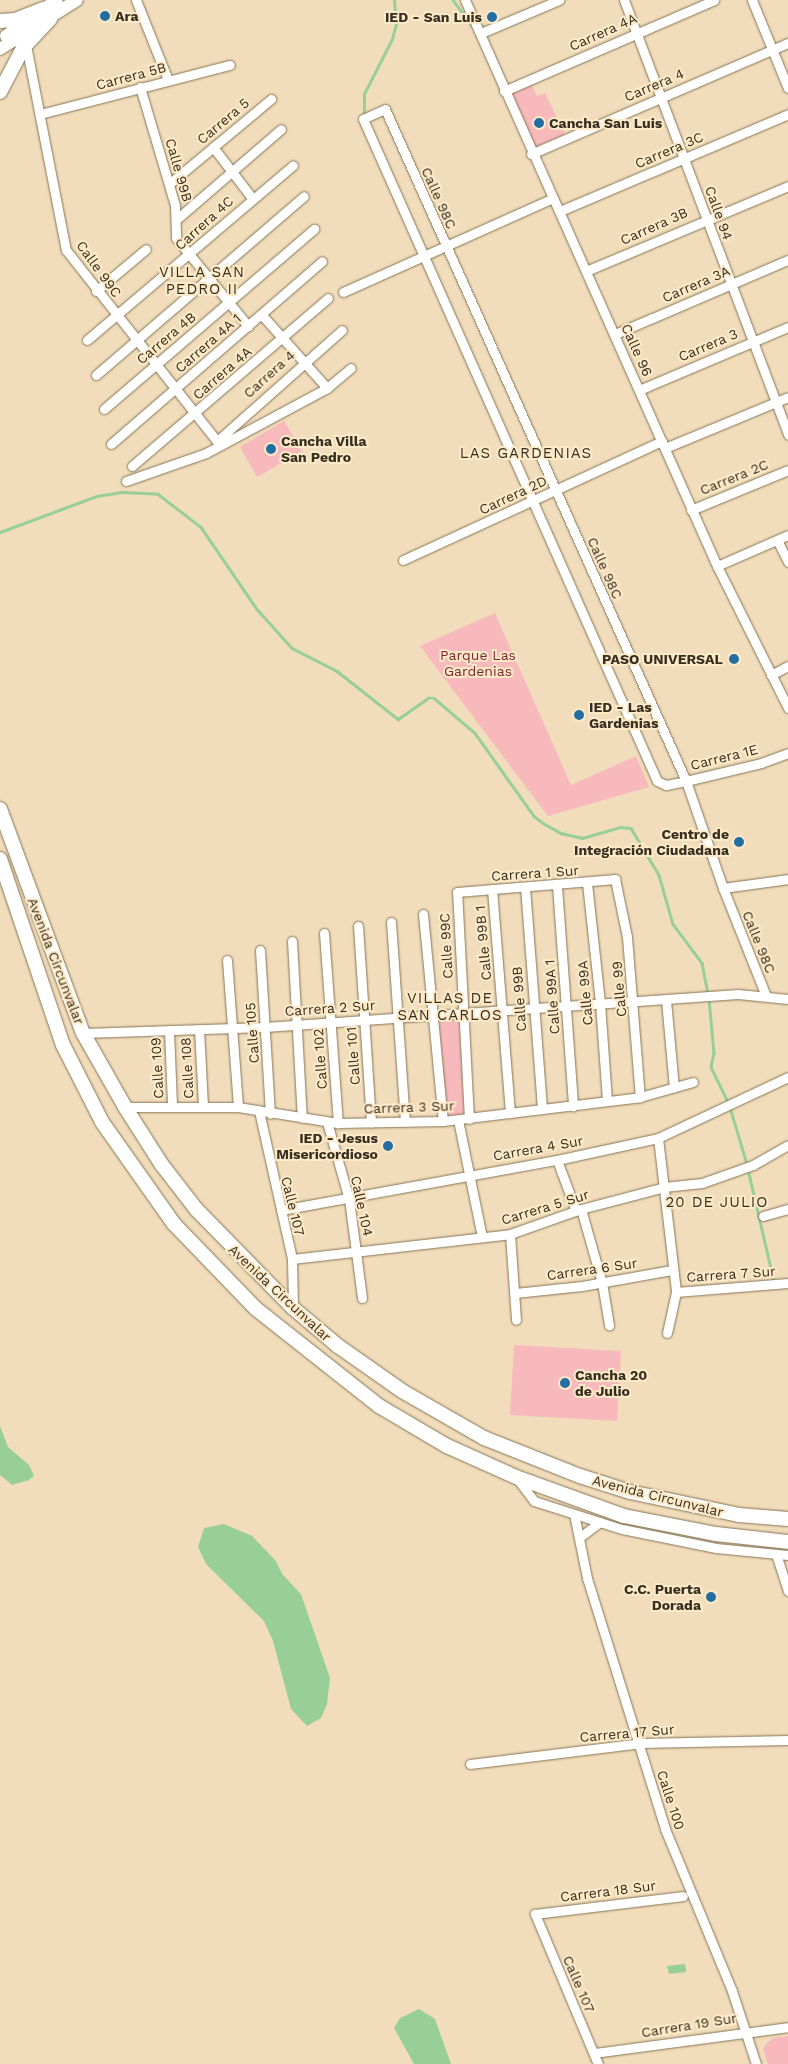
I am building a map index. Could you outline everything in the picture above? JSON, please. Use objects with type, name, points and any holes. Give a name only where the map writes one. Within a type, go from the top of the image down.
[{"type":"highway","points":[[0,21],[47,14]]},
{"type":"highway","points":[[0,92],[26,45],[47,14]]},
{"type":"highway","name":"Avenida Circunvalar","points":[[0,809],[83,1033],[125,1107],[162,1166],[196,1209],[293,1308],[338,1346],[402,1391],[484,1438],[580,1476],[630,1492],[738,1515],[788,1519]]},
{"type":"highway","name":"Avenida Circunvalar","points":[[0,859],[63,1044],[82,1086],[130,1165],[174,1224],[255,1308],[314,1357],[379,1406],[474,1458],[516,1477],[624,1516],[716,1534],[788,1542]]},
{"type":"highway","points":[[474,1458],[484,1438]]},
{"type":"main road","points":[[0,49],[47,14],[57,0]]},
{"type":"main road","points":[[0,40],[77,0]]},
{"type":"street","points":[[136,0],[168,80]]},
{"type":"street","name":"Calle 96","points":[[465,0],[531,154],[560,211],[691,510],[788,708]]},
{"type":"street","points":[[480,33],[559,0]]},
{"type":"street","name":"Calle 94","points":[[624,0],[686,158],[706,218],[788,435]]},
{"type":"street","name":"Carrera 4A","points":[[504,91],[636,32],[714,0]]},
{"type":"street","points":[[752,0],[788,88]]},
{"type":"street","name":"Carrera 4","points":[[531,154],[788,42]]},
{"type":"street","name":"Calle 99C","points":[[26,45],[64,244],[96,291],[218,443]]},
{"type":"street","name":"Carrera 5B","points":[[40,114],[230,65]]},
{"type":"street","name":"Calle 99B","points":[[140,88],[178,218],[176,238],[208,280],[248,326]]},
{"type":"street","name":"Carrera 5","points":[[169,184],[271,99]]},
{"type":"street","name":"Calle 98C","points":[[666,786],[657,780],[422,256],[363,118],[385,109],[686,781],[723,888],[766,996]]},
{"type":"street","name":"Carrera 3C","points":[[560,211],[788,114]]},
{"type":"street","points":[[178,218],[233,173],[281,130]]},
{"type":"street","points":[[213,147],[252,198]]},
{"type":"street","name":"Carrera 4C","points":[[87,340],[293,164]]},
{"type":"street","name":"Carrera 3B","points":[[586,271],[706,218],[788,186]]},
{"type":"street","points":[[96,375],[304,196]]},
{"type":"street","points":[[343,292],[553,198]]},
{"type":"street","name":"Carrera 4B","points":[[104,409],[314,229]]},
{"type":"street","points":[[96,291],[146,249]]},
{"type":"street","name":"Carrera 3A","points":[[615,334],[788,260]]},
{"type":"street","name":"Carrera 4A 1","points":[[111,444],[322,262]]},
{"type":"street","name":"Carrera 4A","points":[[132,466],[196,414],[328,298]]},
{"type":"street","points":[[262,315],[327,388]]},
{"type":"street","name":"Carrera 3","points":[[640,390],[788,327]]},
{"type":"street","name":"Carrera 4","points":[[126,481],[218,443],[304,361],[342,330]]},
{"type":"street","points":[[218,443],[327,388],[350,368]]},
{"type":"street","name":"Carrera 2D","points":[[403,560],[555,491],[664,445],[788,397]]},
{"type":"street","name":"Carrera 2C","points":[[691,510],[788,470]]},
{"type":"street","points":[[717,566],[788,535]]},
{"type":"street","points":[[777,540],[788,562]]},
{"type":"street","points":[[771,675],[788,666]]},
{"type":"street","name":"Carrera 1E","points":[[666,786],[761,763],[788,753]]},
{"type":"street","name":"Carrera 1 Sur","points":[[457,892],[557,886],[616,879]]},
{"type":"street","name":"Calle 99","points":[[616,879],[627,937],[634,1001],[640,1097]]},
{"type":"street","points":[[723,888],[788,879]]},
{"type":"street","name":"Calle 99A","points":[[587,883],[600,1003],[606,1101]]},
{"type":"street","name":"Calle 99A 1","points":[[557,886],[573,1106]]},
{"type":"street","name":"Calle 99B","points":[[525,888],[542,1109]]},
{"type":"street","name":"Calle 99B 1","points":[[492,889],[510,1113]]},
{"type":"street","name":"Calle 99C","points":[[457,892],[468,1118]]},
{"type":"street","name":"Calle 99C","points":[[423,914],[435,1013],[443,1121]]},
{"type":"street","points":[[391,922],[405,1122]]},
{"type":"street","name":"Calle 101","points":[[358,926],[371,1123]]},
{"type":"street","name":"Calle 102","points":[[324,933],[338,1123]]},
{"type":"street","points":[[292,941],[302,1118]]},
{"type":"street","name":"Calle 105","points":[[260,950],[270,1114]]},
{"type":"street","points":[[227,960],[238,1107]]},
{"type":"street","name":"Carrera 2 Sur","points":[[83,1033],[265,1026],[567,1004],[714,997],[766,996],[788,999]]},
{"type":"street","points":[[666,1000],[674,1088]]},
{"type":"street","name":"Calle 108","points":[[199,1029],[203,1106]]},
{"type":"street","name":"Calle 109","points":[[169,1030],[172,1106]]},
{"type":"street","name":"Carrera 4 Sur","points":[[281,1210],[348,1199],[470,1174],[557,1160],[658,1138],[788,1077]]},
{"type":"street","name":"Carrera 3 Sur","points":[[125,1107],[238,1107],[270,1114],[338,1123],[443,1121],[640,1097],[693,1082]]},
{"type":"street","name":"Calle 107","points":[[259,1111],[292,1259],[293,1308]]},
{"type":"street","points":[[458,1120],[482,1237]]},
{"type":"street","name":"Calle 104","points":[[326,1122],[348,1199],[358,1253],[362,1298]]},
{"type":"street","points":[[658,1138],[676,1292],[667,1333]]},
{"type":"street","name":"Carrera 5 Sur","points":[[292,1259],[358,1253],[510,1234],[579,1210],[664,1188],[702,1182],[742,1169],[788,1145]]},
{"type":"street","points":[[557,1160],[579,1210],[602,1283],[609,1325]]},
{"type":"street","points":[[763,1216],[788,1209]]},
{"type":"street","points":[[510,1234],[516,1320]]},
{"type":"street","name":"Carrera 6 Sur","points":[[515,1293],[602,1283],[672,1270]]},
{"type":"street","name":"Carrera 7 Sur","points":[[676,1292],[788,1283]]},
{"type":"street","points":[[516,1477],[534,1501],[600,1522],[716,1548],[788,1555]]},
{"type":"street","name":"Calle 100","points":[[574,1514],[580,1537],[580,1554],[665,1828],[745,2031],[756,2064]]},
{"type":"street","points":[[580,1537],[600,1522]]},
{"type":"street","points":[[776,1554],[788,1591]]},
{"type":"street","name":"Carrera 17 Sur","points":[[470,1764],[640,1743],[788,1740]]},
{"type":"street","name":"Carrera 18 Sur","points":[[535,1914],[683,1896]]},
{"type":"street","name":"Calle 107","points":[[535,1914],[598,2064]]},
{"type":"street","name":"Carrera 19 Sur","points":[[594,2053],[788,2026]]},
{"type":"green space","points":[[531,84],[537,96],[545,93],[565,134],[533,149],[508,94]]},
{"type":"green space","name":"Cancha Villa San Pedro","points":[[284,421],[302,451],[257,477],[240,447]]},
{"type":"green space","name":"Parque Las Gardenias","points":[[495,613],[571,785],[636,756],[649,787],[548,816],[420,646]]},
{"type":"green space","points":[[459,1018],[464,1115],[446,1116],[439,1019]]},
{"type":"green space","name":"Cancha 20 de Julio","points":[[514,1345],[621,1351],[617,1421],[510,1415]]},
{"type":"green space","points":[[788,2036],[788,2064],[768,2064],[763,2049],[767,2043],[773,2038]]},
{"type":"shaded area","points":[[0,1426],[8,1447],[29,1465],[34,1476],[29,1480],[12,1485],[0,1475]]},
{"type":"shaded area","points":[[224,1524],[252,1536],[275,1560],[283,1575],[301,1594],[330,1678],[327,1704],[321,1718],[307,1726],[291,1709],[273,1641],[264,1621],[206,1564],[198,1547],[204,1528]]},
{"type":"shaded area","points":[[685,1964],[686,1972],[669,1974],[667,1966]]},
{"type":"shaded area","points":[[419,2009],[435,2019],[451,2064],[414,2064],[394,2028],[400,2018]]},
{"type":"waterway","points":[[364,117],[364,94],[392,39],[396,24],[394,0]]},
{"type":"waterway","points":[[453,0],[473,27]]},
{"type":"waterway","points":[[0,532],[97,496],[123,492],[158,494],[201,527],[257,609],[292,648],[337,671],[398,719],[428,698],[434,698],[475,733],[534,816],[561,833],[582,838],[620,827],[631,828],[659,875],[673,924],[702,963],[708,994]]},
{"type":"waterway","points":[[709,999],[714,1053],[711,1067],[728,1102]]},
{"type":"waterway","points":[[730,1107],[747,1164]]},
{"type":"waterway","points":[[748,1169],[774,1282]]},
{"type":"place","name":"Ara","points":[[105,16]]},
{"type":"place","name":"IED - San Luis","points":[[492,17]]},
{"type":"place","name":"Cancha San Luis","points":[[539,123]]},
{"type":"place","name":"Cancha Villa San Pedro","points":[[271,449]]},
{"type":"place","name":"PASO UNIVERSAL","points":[[734,659]]},
{"type":"place","name":"IED - Las Gardenias","points":[[579,715]]},
{"type":"place","name":"Centro de Integración Ciudadana","points":[[739,842]]},
{"type":"place","name":"IED - Jesus Misericordioso","points":[[388,1146]]},
{"type":"place","name":"Cancha 20 de Julio","points":[[565,1383]]},
{"type":"place","name":"C.C. Puerta Dorada","points":[[711,1597]]},
{"type":"district","name":"VILLA SAN PEDRO II","points":[[202,280]]},
{"type":"district","name":"LAS GARDENIAS","points":[[526,454]]},
{"type":"district","name":"VILLAS DE SAN CARLOS","points":[[450,1006]]},
{"type":"district","name":"20 DE JULIO","points":[[717,1203]]}]
